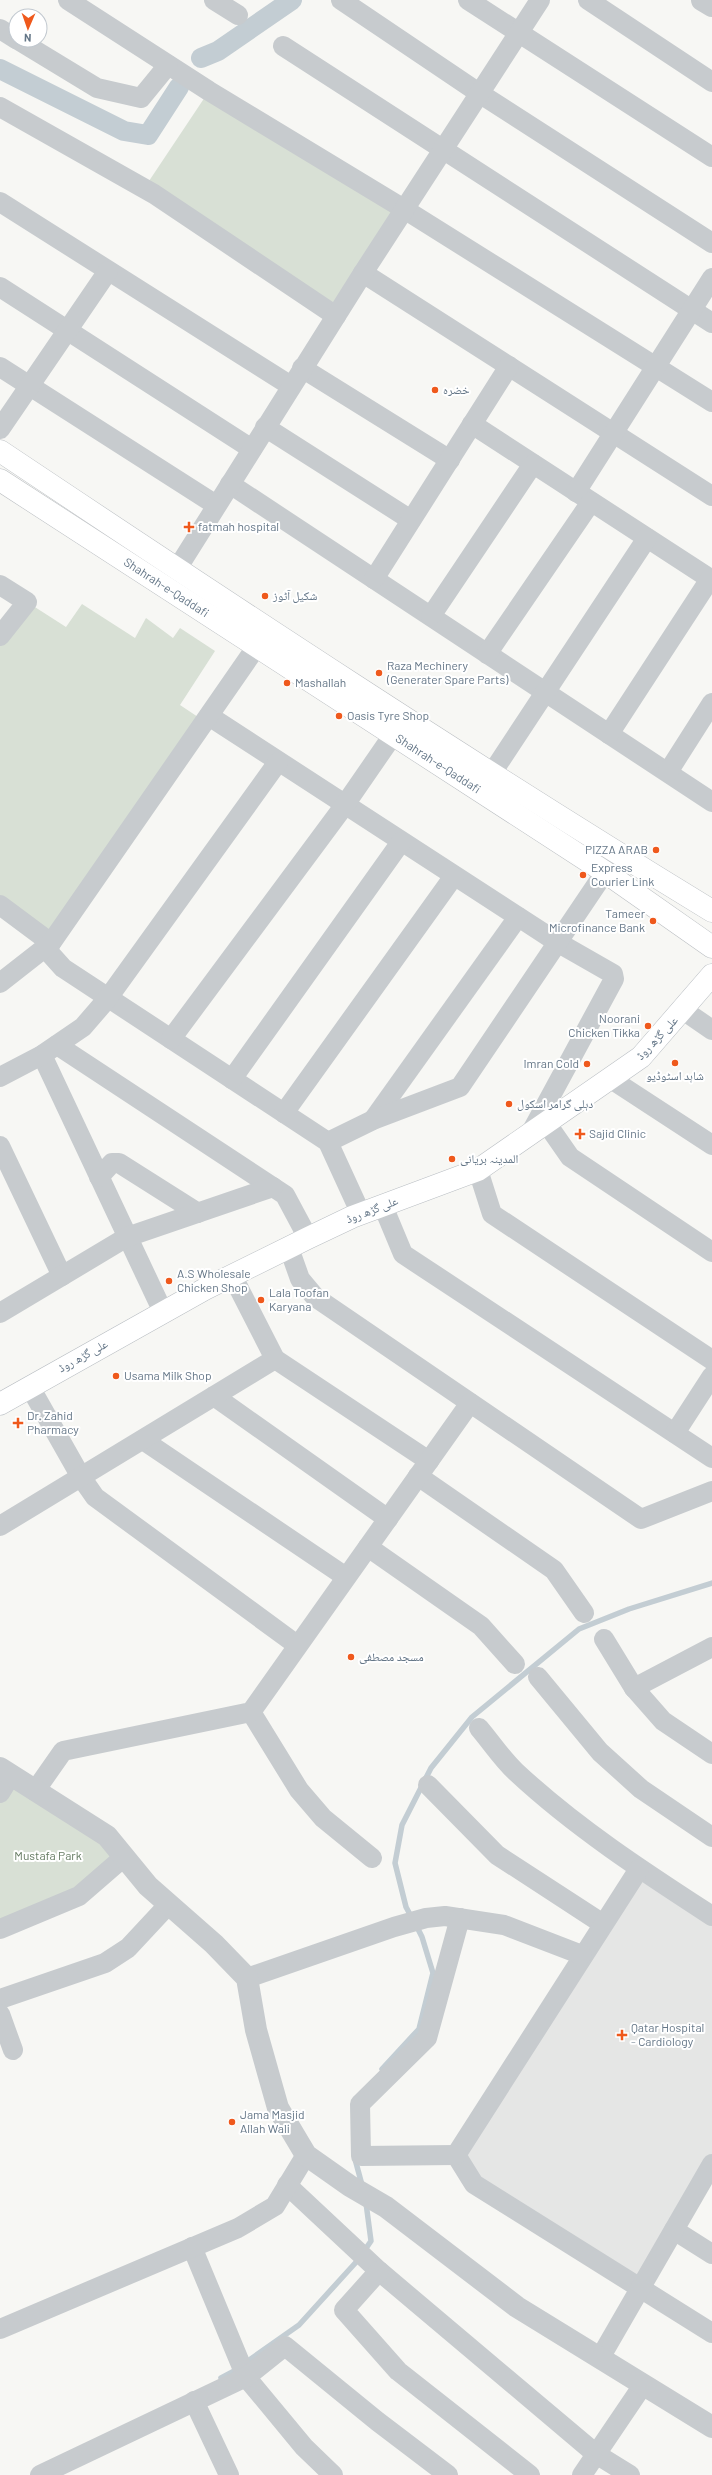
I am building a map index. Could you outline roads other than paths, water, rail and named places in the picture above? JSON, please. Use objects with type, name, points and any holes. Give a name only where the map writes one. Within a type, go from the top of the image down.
[{"type":"main road","name":"Shahrah-e-Qaddafi","points":[[0,451],[176,569],[270,628],[492,773],[712,911]]},
{"type":"main road","name":"Shahrah-e-Qaddafi","points":[[0,480],[605,872],[712,947]]},
{"type":"main road","name":"علی گڑھ روڈ","points":[[0,1404],[232,1275],[362,1214],[478,1170],[547,1124],[641,1057],[712,975]]},
{"type":"street","points":[[68,0],[168,64],[404,209],[712,402]]},
{"type":"street","points":[[214,0],[238,15]]},
{"type":"street","points":[[341,0],[479,93],[712,243]]},
{"type":"street","points":[[468,0],[712,157]]},
{"type":"street","points":[[176,569],[336,316],[362,272],[540,0]]},
{"type":"street","points":[[588,0],[712,82]]},
{"type":"street","points":[[702,0],[712,6]]},
{"type":"street","points":[[284,46],[442,150],[712,323]]},
{"type":"street","points":[[32,48],[97,88],[141,98],[168,64]]},
{"type":"street","points":[[0,107],[154,194],[336,316]]},
{"type":"street","points":[[0,202],[291,386]]},
{"type":"street","points":[[0,429],[108,271]]},
{"type":"street","points":[[362,272],[712,496]]},
{"type":"street","points":[[487,654],[584,497],[613,433],[712,278]]},
{"type":"street","points":[[0,286],[252,449]]},
{"type":"street","points":[[374,579],[509,366]]},
{"type":"street","points":[[0,367],[216,505]]},
{"type":"street","points":[[302,368],[450,460]]},
{"type":"street","points":[[472,424],[711,580],[609,734]]},
{"type":"street","points":[[265,427],[411,520]]},
{"type":"street","points":[[431,616],[533,464]]},
{"type":"street","points":[[230,484],[712,802]]},
{"type":"street","points":[[492,773],[647,538]]},
{"type":"street","points":[[0,585],[27,602],[0,636]]},
{"type":"street","points":[[0,983],[48,946],[270,628]]},
{"type":"street","points":[[668,772],[712,703]]},
{"type":"street","points":[[209,716],[344,806],[557,942],[613,974],[614,979],[529,1136]]},
{"type":"street","points":[[171,1039],[344,806],[394,735]]},
{"type":"street","points":[[0,1077],[50,1050],[82,1027],[108,998],[278,762]]},
{"type":"street","points":[[232,1079],[401,842]]},
{"type":"street","points":[[328,1142],[373,1120],[460,1087],[605,872]]},
{"type":"street","points":[[284,1113],[454,876]]},
{"type":"street","points":[[0,905],[5,906],[48,946],[63,968],[328,1142],[362,1214]]},
{"type":"street","points":[[373,1120],[518,917]]},
{"type":"street","points":[[683,1010],[712,1030]]},
{"type":"street","points":[[50,1050],[99,1177],[163,1312]]},
{"type":"street","points":[[50,1050],[285,1195],[298,1243],[300,1279],[315,1297],[641,1519],[712,1491]]},
{"type":"street","points":[[611,1079],[712,1146]]},
{"type":"street","points":[[547,1124],[570,1157],[712,1252]]},
{"type":"street","points":[[0,1146],[62,1276]]},
{"type":"street","points":[[99,1177],[112,1163],[119,1163],[198,1213]]},
{"type":"street","points":[[478,1170],[492,1214],[712,1360]]},
{"type":"street","points":[[0,1313],[128,1237],[273,1187]]},
{"type":"street","points":[[382,1206],[403,1254],[712,1458]]},
{"type":"street","points":[[232,1275],[275,1359],[424,1469],[554,1570],[584,1613]]},
{"type":"street","points":[[0,1526],[275,1359]]},
{"type":"street","points":[[674,1433],[712,1376]]},
{"type":"street","points":[[30,1386],[81,1477],[95,1497],[297,1645]]},
{"type":"street","points":[[214,1396],[388,1518]]},
{"type":"street","points":[[35,1791],[63,1751],[251,1712],[297,1645],[470,1403]]},
{"type":"street","points":[[143,1440],[346,1577]]},
{"type":"street","points":[[368,1547],[481,1626],[515,1664]]},
{"type":"street","points":[[604,1639],[634,1688],[663,1721],[712,1754]]},
{"type":"street","points":[[634,1688],[712,1647]]},
{"type":"street","points":[[538,1678],[600,1752],[641,1789],[712,1837]]},
{"type":"street","points":[[251,1712],[299,1790],[323,1818],[372,1858]]},
{"type":"street","points":[[479,1728],[515,1771],[555,1805],[638,1869],[712,1916]]},
{"type":"street","points":[[4,1779],[35,1791],[107,1836],[148,1886],[214,1944],[247,1978],[256,2030],[278,2108],[306,2154],[350,2186],[386,2207],[517,2307],[712,2427]]},
{"type":"street","points":[[428,1785],[497,1855],[603,1924]]},
{"type":"street","points":[[0,1928],[79,1896],[124,1857]]},
{"type":"street","points":[[456,2155],[638,1869]]},
{"type":"street","points":[[0,1999],[105,1963],[128,1948],[169,1904]]},
{"type":"street","points":[[247,1978],[394,1927],[426,1918],[445,1916],[504,1925],[582,1955]]},
{"type":"street","points":[[456,2155],[361,2156],[360,2104],[427,2038],[460,1918]]},
{"type":"street","points":[[0,2014],[13,2050]]},
{"type":"street","points":[[0,2329],[238,2228],[274,2206],[306,2154]]},
{"type":"street","points":[[456,2155],[474,2184],[641,2287],[712,2333]]},
{"type":"street","points":[[600,2358],[711,2168]]},
{"type":"street","points":[[287,2185],[375,2267],[596,2454],[630,2475]]},
{"type":"street","points":[[674,2230],[712,2254]]},
{"type":"street","points":[[192,2247],[244,2371],[304,2447],[333,2475]]},
{"type":"street","points":[[375,2267],[344,2310],[398,2371],[530,2475]]},
{"type":"street","points":[[41,2475],[194,2401],[285,2346],[377,2421],[448,2475]]},
{"type":"street","points":[[582,2475],[643,2385]]},
{"type":"street","points":[[194,2401],[229,2475]]},
{"type":"waterway","points":[[201,58],[218,51],[292,0]]},
{"type":"waterway","points":[[0,69],[124,131],[148,135],[179,87]]},
{"type":"waterway","points":[[412,1918],[406,1907],[395,1863],[402,1825],[431,1768],[472,1717],[579,1629],[629,1609],[712,1583]]},
{"type":"waterway","points":[[382,2069],[419,2029],[433,1973],[422,1937],[416,1925]]},
{"type":"waterway","points":[[355,2159],[362,2185]]},
{"type":"waterway","points":[[245,2363],[299,2325],[358,2260],[371,2241],[366,2203]]},
{"type":"waterway","points":[[221,2378],[238,2369]]},
{"type":"place","name":"خضرہ","points":[[435,390]]},
{"type":"place","name":"fatmah hospital","points":[[189,527]]},
{"type":"place","name":"شکیل آٹوز","points":[[265,596]]},
{"type":"place","name":"Raza Mechinery (Generater Spare Parts)","points":[[379,673]]},
{"type":"place","name":"Mashallah","points":[[287,683]]},
{"type":"place","name":"Oasis Tyre Shop","points":[[339,716]]},
{"type":"place","name":"PIZZA ARAB","points":[[656,850]]},
{"type":"place","name":"Express Courier Link","points":[[583,875]]},
{"type":"place","name":"Tameer Microfinance Bank","points":[[653,921]]},
{"type":"place","name":"Noorani Chicken Tikka","points":[[648,1026]]},
{"type":"place","name":"شاہد اسٹوڈیو","points":[[675,1063]]},
{"type":"place","name":"Imran Cold","points":[[587,1064]]},
{"type":"place","name":"دہلی گرامر اسکول","points":[[509,1104]]},
{"type":"place","name":"Sajid Clinic","points":[[580,1134]]},
{"type":"place","name":"المدینہ بریانی","points":[[452,1159]]},
{"type":"place","name":"A.S Wholesale Chicken Shop","points":[[169,1281]]},
{"type":"place","name":"Lala Toofan Karyana","points":[[261,1300]]},
{"type":"place","name":"Usama Milk Shop","points":[[116,1376]]},
{"type":"place","name":"Dr. Zahid Pharmacy","points":[[18,1423]]},
{"type":"place","name":"مسجد مصطفی","points":[[351,1657]]},
{"type":"place","name":"Qatar Hospital - Cardiology","points":[[622,2035]]},
{"type":"place","name":"Jama Masjid Allah Wali","points":[[232,2122]]},
{"type":"park label","name":"Mustafa Park","points":[[48,1856]]}]
